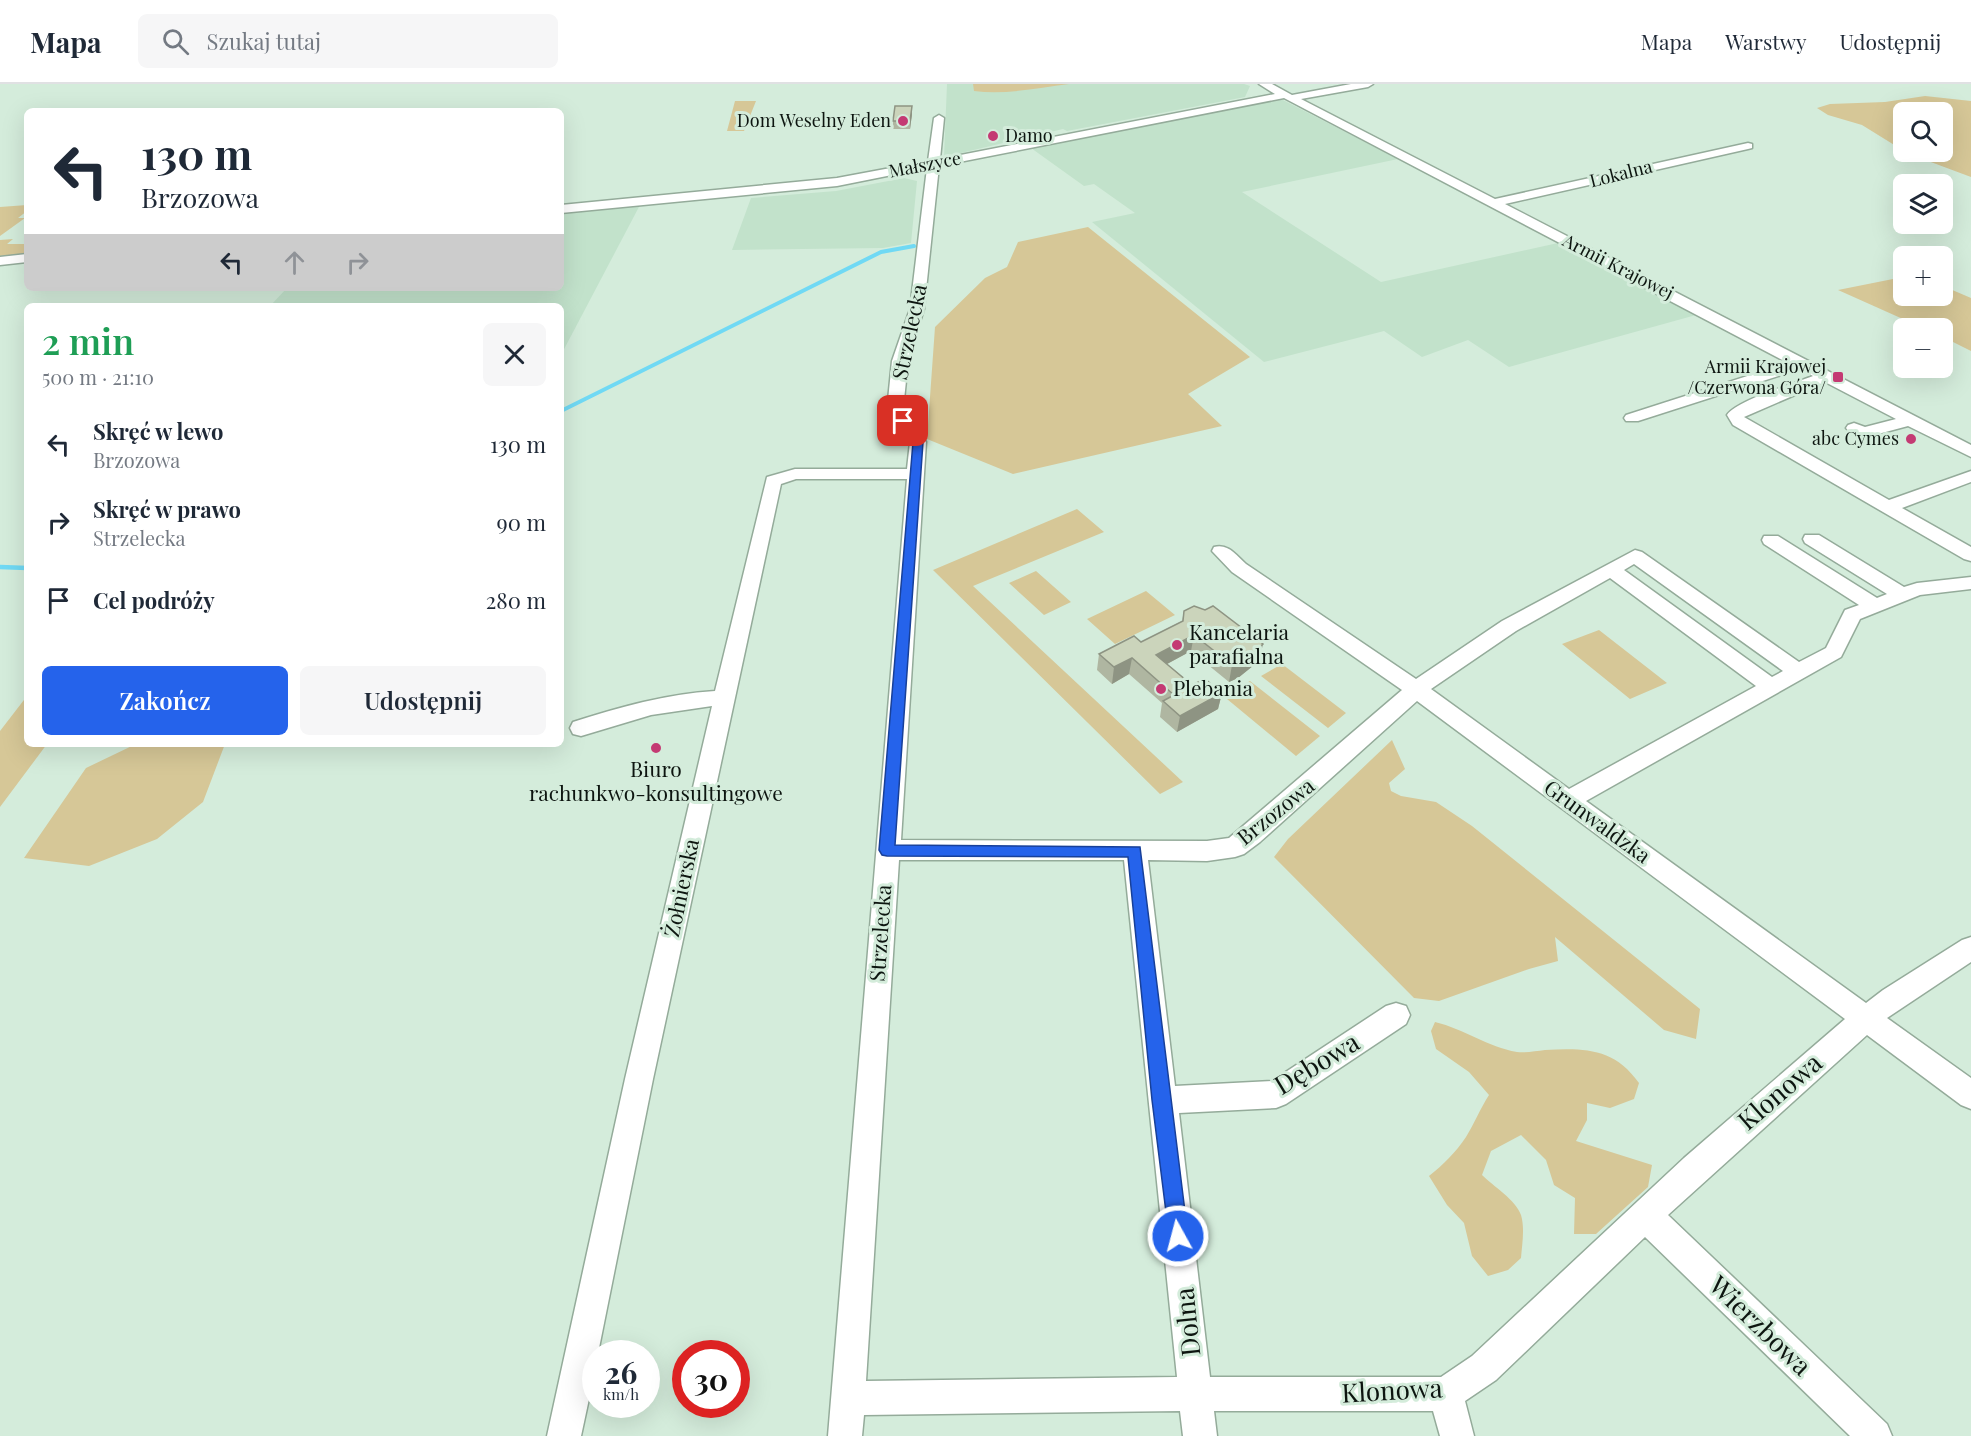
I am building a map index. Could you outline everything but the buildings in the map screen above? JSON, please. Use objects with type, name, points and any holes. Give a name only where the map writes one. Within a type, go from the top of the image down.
[{"type":"street","name":"Armii Krajowej","points":[[1264,84],[1971,452]]},
{"type":"street","name":"Małszyce","points":[[564,209],[819,185],[1368,84]]},
{"type":"street","name":"Strzelecka","points":[[845,1436],[918,442],[895,410],[900,361],[917,309],[939,118]]},
{"type":"street","name":"Lokalna","points":[[1495,203],[1748,146]]},
{"type":"street","points":[[0,261],[24,258]]},
{"type":"street","points":[[1632,418],[1802,363]]},
{"type":"street","points":[[1826,376],[1753,405],[1735,415],[1739,422],[1971,555]]},
{"type":"street","points":[[1854,428],[1863,433],[1911,420]]},
{"type":"street","name":"Żołnierska","points":[[564,1436],[639,1079],[773,481],[795,474],[914,474]]},
{"type":"street","points":[[1887,507],[1971,476]]},
{"type":"street","points":[[1812,539],[1902,594]]},
{"type":"street","points":[[1771,540],[1874,605]]},
{"type":"street","name":"Grunwaldzka","points":[[1221,552],[1239,568],[1417,690],[1971,1095]]},
{"type":"street","name":"Brzozowa","points":[[887,850],[1207,851],[1235,847],[1285,807],[1395,706],[1509,626],[1635,556],[1799,672]]},
{"type":"street","points":[[1612,570],[1772,687]]},
{"type":"street","points":[[1568,801],[1604,778],[1834,652],[1852,615],[1917,589],[1971,583]]},
{"type":"street","points":[[581,728],[627,712],[657,705],[723,698]]},
{"type":"street","name":"Dolna","points":[[1135,851],[1200,1436]]},
{"type":"street","name":"Klonowa","points":[[847,1398],[1446,1394],[1484,1368],[1712,1152],[1867,1018],[1892,998],[1971,948]]},
{"type":"street","name":"Dębowa","points":[[1161,1100],[1276,1094],[1396,1015]]},
{"type":"street","name":"Wierzbowa","points":[[1645,1215],[1875,1436]]},
{"type":"street","points":[[1446,1394],[1457,1436]]},
{"type":"shaded area","points":[[947,84],[1244,84],[1250,86],[1245,97],[1067,131],[1063,129],[944,157]]},
{"type":"shaded area","points":[[973,84],[1069,84],[998,92],[974,91]]},
{"type":"shaded area","points":[[1925,96],[1971,101],[1971,177],[1931,162],[1953,162],[1953,102],[1893,102],[1893,144],[1862,125],[1828,115],[1817,108],[1830,104],[1885,102]]},
{"type":"shaded area","points":[[1281,99],[1398,159],[1242,192],[1381,282],[1558,243],[1696,315],[1509,367],[1468,340],[1422,357],[1384,331],[1264,362],[1092,222],[1135,213],[1094,184],[1084,186],[1031,148]]},
{"type":"shaded area","points":[[735,101],[756,101],[744,131],[727,131]]},
{"type":"shaded area","points":[[904,178],[917,181],[911,243],[883,248],[732,250],[751,198],[836,191]]},
{"type":"shaded area","points":[[24,205],[24,213],[18,218],[24,219],[0,236],[0,207]]},
{"type":"shaded area","points":[[640,205],[564,349],[564,303],[273,303],[284,291],[564,291],[564,213]]},
{"type":"shaded area","points":[[1088,227],[1250,357],[1188,394],[1222,426],[1013,474],[927,439],[935,327],[985,278],[1007,267],[1018,242]]},
{"type":"shaded area","points":[[13,239],[7,244],[24,244],[24,254],[0,256],[0,240]]},
{"type":"shaded area","points":[[1893,279],[1893,306],[1953,306],[1953,290],[1971,298],[1971,351],[1953,342],[1953,318],[1901,318],[1838,290]]},
{"type":"shaded area","points":[[1077,509],[1104,532],[973,586],[1183,782],[1160,794],[933,570]]},
{"type":"shaded area","points":[[1036,571],[1071,602],[1044,615],[1009,583]]},
{"type":"shaded area","points":[[1146,591],[1175,615],[1115,644],[1087,619]]},
{"type":"shaded area","points":[[1599,630],[1667,683],[1630,699],[1562,644]]},
{"type":"shaded area","points":[[1282,664],[1346,713],[1328,728],[1261,676]]},
{"type":"shaded area","points":[[1250,681],[1320,736],[1296,756],[1227,699],[1227,693]]},
{"type":"shaded area","points":[[24,700],[24,747],[45,747],[0,807],[0,731]]},
{"type":"shaded area","points":[[1392,740],[1405,769],[1389,783],[1391,791],[1401,796],[1436,802],[1472,826],[1700,1009],[1696,1039],[1664,1030],[1555,937],[1558,961],[1439,1001],[1414,998],[1274,857],[1288,839]]},
{"type":"shaded area","points":[[130,747],[224,747],[203,802],[157,839],[89,866],[24,858],[86,768]]},
{"type":"shaded area","points":[[1435,1022],[1506,1050],[1527,1052],[1559,1049],[1586,1050],[1609,1057],[1619,1063],[1639,1083],[1634,1099],[1610,1108],[1587,1103],[1587,1120],[1576,1141],[1652,1165],[1648,1187],[1596,1234],[1574,1234],[1575,1198],[1554,1185],[1546,1160],[1521,1135],[1491,1151],[1482,1175],[1518,1209],[1523,1231],[1521,1258],[1508,1270],[1488,1276],[1472,1256],[1464,1223],[1447,1205],[1429,1176],[1462,1143],[1489,1095],[1469,1072],[1436,1049],[1431,1031]]},
{"type":"waterway","points":[[564,410],[881,252],[914,246]]},
{"type":"waterway","points":[[0,567],[24,568]]},
{"type":"place","name":"Dom Weselny Eden","points":[[903,121]]},
{"type":"place","name":"Damo","points":[[993,136]]},
{"type":"place","name":"Armii Krajowej /Czerwona Góra/","points":[[1838,377]]},
{"type":"place","name":"abc Cymes","points":[[1911,439]]},
{"type":"place","name":"Kancelaria parafialna","points":[[1177,645]]},
{"type":"place","name":"Plebania","points":[[1161,689]]},
{"type":"place","name":"Biuro rachunkwo-konsultingowe","points":[[656,748]]},
{"type":"route","points":[[903,421],[918,442],[887,850],[1135,851],[1178,1236]]}]
